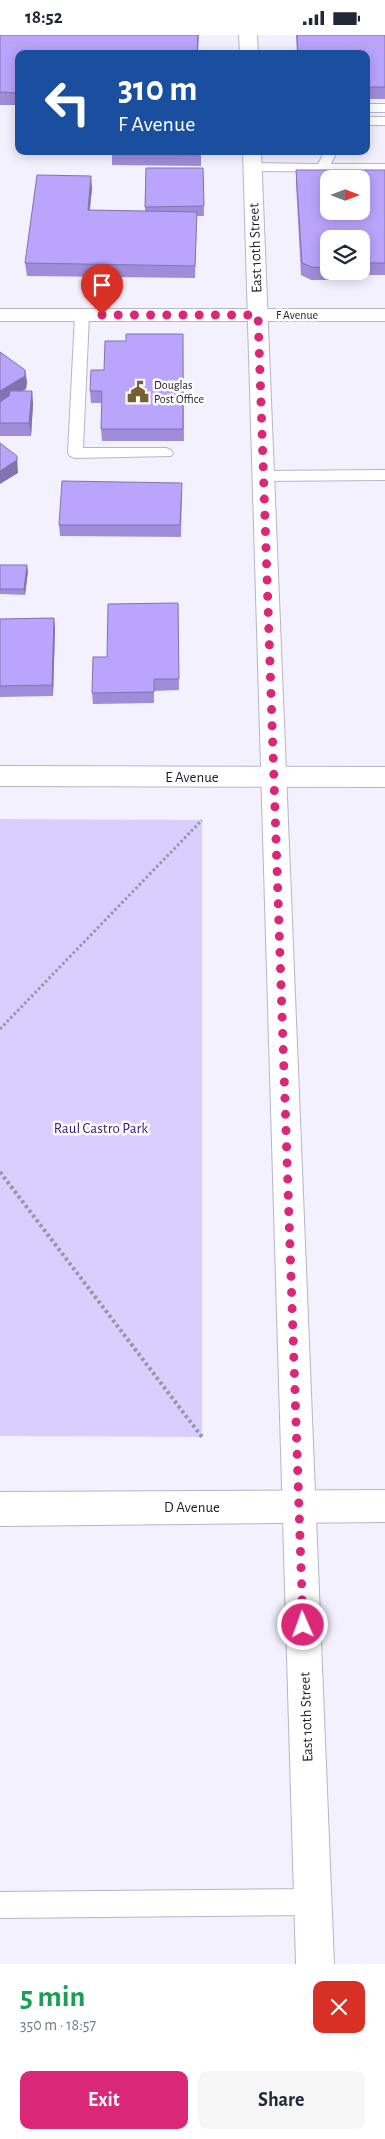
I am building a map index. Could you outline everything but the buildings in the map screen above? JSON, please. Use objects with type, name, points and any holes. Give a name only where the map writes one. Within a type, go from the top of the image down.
[{"type":"main road","points":[[248,35],[249,50]]},
{"type":"main road","name":"East 10th Street","points":[[252,166],[314,1964]]},
{"type":"main road","name":"F Avenue","points":[[0,315],[385,315]]},
{"type":"main road","name":"E Avenue","points":[[0,776],[385,777]]},
{"type":"main road","name":"D Avenue","points":[[0,1509],[385,1506]]},
{"type":"lane","points":[[370,108],[385,108]]},
{"type":"lane","points":[[370,121],[385,121]]},
{"type":"lane","points":[[323,167],[328,155]]},
{"type":"lane","points":[[252,166],[385,168]]},
{"type":"lane","points":[[252,166],[320,178]]},
{"type":"lane","points":[[370,180],[385,181]]},
{"type":"lane","points":[[82,315],[75,453],[166,453]]},
{"type":"lane","points":[[263,476],[385,475]]},
{"type":"lane","points":[[0,1905],[312,1902]]},
{"type":"path","points":[[0,1029],[202,820]]},
{"type":"path","points":[[0,1172],[202,1437]]},
{"type":"green space","name":"Raul Castro Park","points":[[0,819],[202,820],[202,1437],[0,1436]]},
{"type":"place","name":"Douglas Post Office","points":[[138,392]]},
{"type":"route","points":[[102,315],[258,315],[303,1625]]}]
